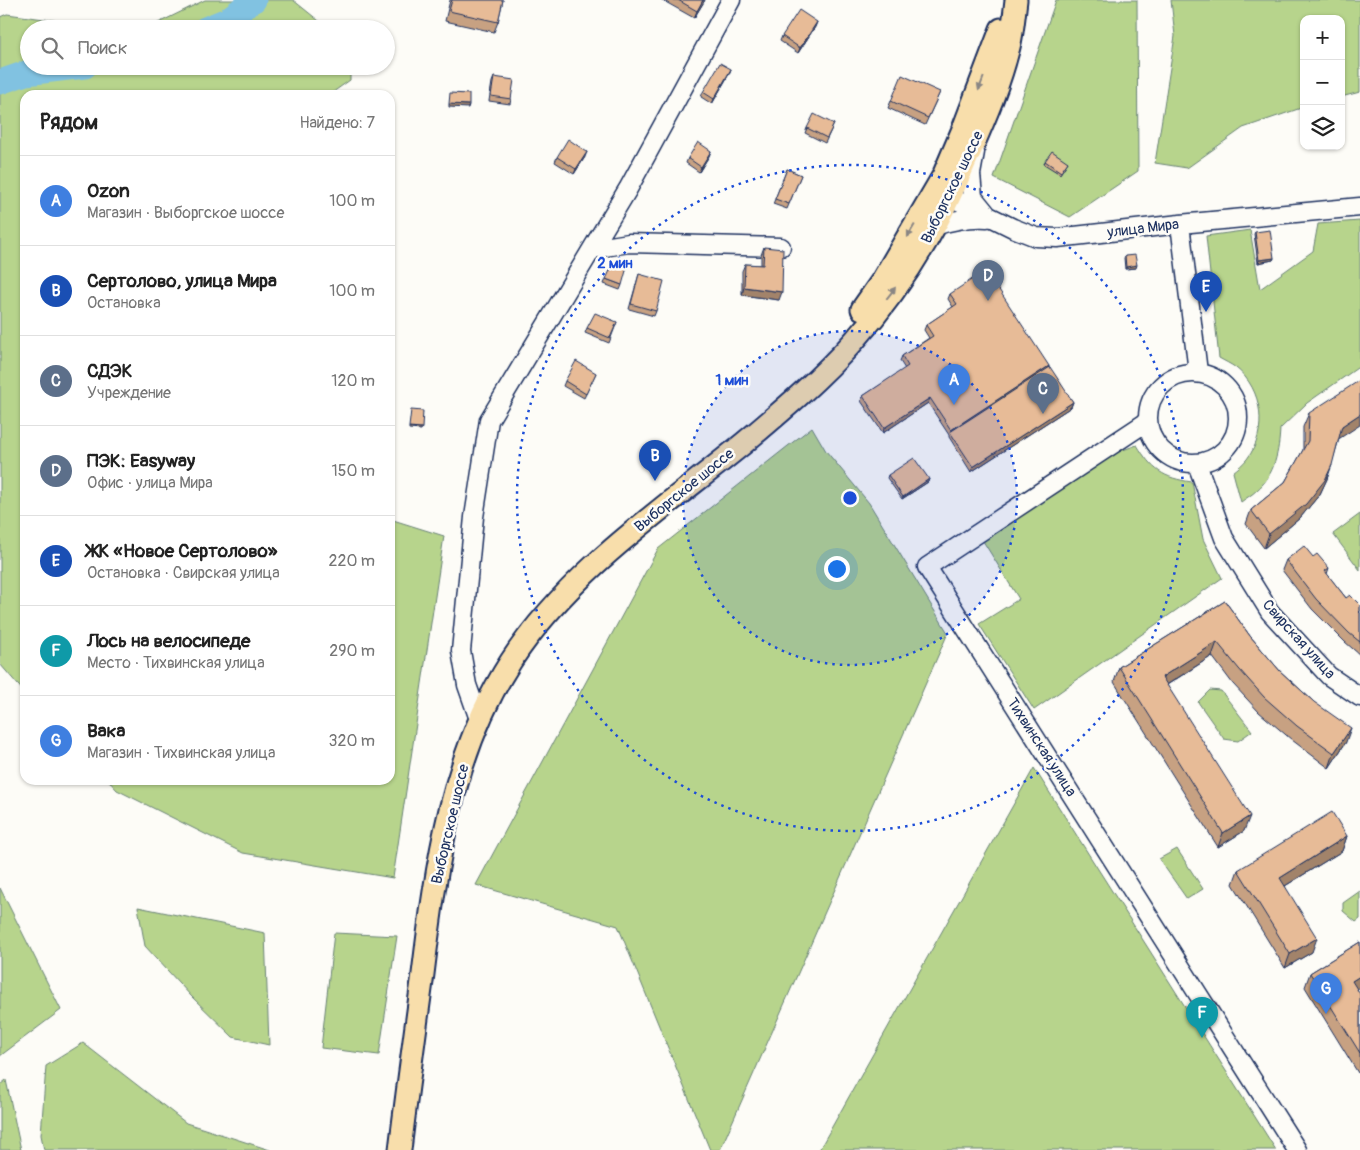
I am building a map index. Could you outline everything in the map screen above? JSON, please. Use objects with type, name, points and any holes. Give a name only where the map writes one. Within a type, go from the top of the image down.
[{"type":"main road","name":"Выборгское шоссе","points":[[800,394],[943,193],[980,129],[996,90],[1010,44],[1015,0]]},
{"type":"main road","name":"Выборгское шоссе","points":[[400,1150],[429,925],[442,844],[458,776],[480,722],[510,662],[540,621],[571,586],[645,521],[744,442],[800,394],[854,341],[895,288],[935,226],[943,193],[963,130],[997,38],[1015,0]]},
{"type":"street","points":[[480,722],[467,685],[461,650],[474,516],[489,420],[628,189],[731,0]]},
{"type":"street","points":[[980,129],[971,174],[973,197],[990,218]]},
{"type":"street","name":"улица Мира","points":[[943,193],[990,218],[1036,236],[1057,238],[1360,207]]},
{"type":"street","points":[[935,226],[968,217],[990,218]]},
{"type":"street","points":[[1180,224],[1198,372]]},
{"type":"street","points":[[592,249],[629,243],[781,247]]},
{"type":"street","points":[[1198,372],[1216,378],[1231,391],[1239,409],[1238,428],[1230,446],[1216,458],[1197,464],[1179,462],[1164,453],[1152,438],[1148,421],[1149,407],[1155,394],[1164,383],[1174,376],[1198,372]]},
{"type":"street","name":"Тихвинская улица","points":[[1148,421],[927,568],[1297,1150]]},
{"type":"street","name":"Свирская улица","points":[[1197,464],[1224,538],[1270,612],[1329,676],[1360,698]]},
{"type":"green space","points":[[205,0],[293,0],[318,20],[164,20]]},
{"type":"green space","points":[[1056,0],[1137,0],[1138,171],[1070,217],[994,178]]},
{"type":"green space","points":[[1171,0],[1360,0],[1360,92],[1345,96],[1345,15],[1300,15],[1300,108],[1243,128],[1187,168],[1155,163],[1175,36]]},
{"type":"green space","points":[[7,14],[52,20],[20,20],[20,75],[350,75],[350,80],[336,90],[20,90],[20,687],[0,664],[0,17]]},
{"type":"green space","points":[[1360,221],[1360,366],[1307,403],[1280,429],[1279,445],[1272,470],[1263,484],[1241,502],[1233,472],[1245,461],[1254,448],[1260,424],[1260,411],[1252,387],[1245,377],[1234,367],[1219,358],[1206,236],[1250,230],[1260,289],[1313,251],[1318,224]]},
{"type":"green space","points":[[812,427],[826,451],[869,503],[948,633],[720,1150],[710,1150],[618,926],[476,885],[658,549]]},
{"type":"green space","points":[[1137,445],[1153,467],[1173,478],[1192,482],[1203,539],[1222,578],[1034,710],[979,624],[1019,599],[983,541],[1120,451]]},
{"type":"green space","points":[[1360,514],[1360,570],[1333,534]]},
{"type":"green space","points":[[395,521],[444,536],[393,878],[243,853],[117,790],[112,785],[395,785]]},
{"type":"green space","points":[[1210,690],[1221,691],[1252,731],[1238,741],[1224,739],[1198,702]]},
{"type":"green space","points":[[1034,768],[1276,1150],[819,1150]]},
{"type":"green space","points":[[1177,849],[1203,889],[1187,899],[1159,859]]},
{"type":"green space","points":[[0,888],[61,1010],[0,1056]]},
{"type":"green space","points":[[1360,891],[1360,919],[1356,922],[1343,911],[1343,903]]},
{"type":"green space","points":[[138,907],[265,933],[269,1045],[233,1037],[191,996],[145,946]]},
{"type":"green space","points":[[334,933],[397,936],[379,1055],[321,1048]]},
{"type":"green space","points":[[83,1043],[186,1123],[270,1150],[44,1150],[41,1135],[46,1066]]},
{"type":"green space","points":[[6,1080],[21,1150],[0,1150],[0,1085]]},
{"type":"building","points":[[452,0],[503,0],[498,22],[449,11]]},
{"type":"building","points":[[678,0],[703,0],[697,11]]},
{"type":"building","points":[[799,10],[817,22],[800,48],[782,36]]},
{"type":"building","points":[[720,63],[731,69],[714,99],[703,92]]},
{"type":"building","points":[[902,75],[940,92],[928,118],[891,101]]},
{"type":"building","points":[[494,77],[514,80],[511,99],[491,96]]},
{"type":"building","points":[[450,93],[469,94],[469,105],[449,104]]},
{"type":"building","points":[[814,114],[834,124],[827,138],[807,128]]},
{"type":"building","points":[[568,139],[587,152],[576,169],[557,157]]},
{"type":"building","points":[[698,142],[711,151],[701,167],[688,158]]},
{"type":"building","points":[[1052,151],[1068,162],[1061,172],[1045,161]]},
{"type":"building","points":[[787,169],[801,175],[789,204],[775,199]]},
{"type":"building","points":[[1270,230],[1274,258],[1259,260],[1255,232]]},
{"type":"building","points":[[764,247],[783,249],[782,292],[744,287],[745,264],[763,265]]},
{"type":"building","points":[[1135,255],[1137,265],[1126,267],[1125,256]]},
{"type":"building","points":[[614,262],[627,267],[622,285],[606,279]]},
{"type":"building","points":[[986,270],[1049,366],[951,430],[930,398],[884,428],[863,396],[908,366],[902,356],[933,336],[926,325],[957,304],[950,294]]},
{"type":"building","points":[[639,274],[664,281],[656,311],[631,304]]},
{"type":"building","points":[[595,313],[617,322],[610,338],[587,328]]},
{"type":"building","points":[[576,361],[596,373],[586,394],[565,381]]},
{"type":"building","points":[[1050,367],[1073,402],[973,467],[950,432]]},
{"type":"building","points":[[1360,380],[1360,414],[1342,426],[1332,465],[1325,480],[1306,504],[1269,534],[1251,510],[1285,482],[1308,441],[1309,413]]},
{"type":"building","points":[[411,410],[423,411],[422,428],[409,427]]},
{"type":"building","points":[[914,458],[929,479],[903,497],[888,475]]},
{"type":"building","points":[[1304,546],[1313,557],[1317,554],[1329,568],[1325,571],[1346,598],[1350,595],[1360,605],[1360,642],[1316,599],[1286,560]]},
{"type":"building","points":[[1225,601],[1250,636],[1280,671],[1314,702],[1351,728],[1334,753],[1297,726],[1264,697],[1217,642],[1162,677],[1250,816],[1223,833],[1119,667]]},
{"type":"building","points":[[1332,812],[1347,836],[1280,878],[1317,938],[1290,954],[1238,870]]},
{"type":"building","points":[[1360,942],[1360,976],[1352,981],[1360,994],[1360,1053],[1310,973]]},
{"type":"waterway","points":[[227,20],[254,0]]},
{"type":"waterway","points":[[0,82],[20,75]]},
{"type":"place","name":"ПЭК: Easyway","points":[[988,301]]},
{"type":"place","name":"ЖК «Новое Сертолово»","points":[[1206,312]]},
{"type":"place","name":"Ozon","points":[[954,405]]},
{"type":"place","name":"СДЭК","points":[[1043,414]]},
{"type":"place","name":"Сертолово, улица Мира","points":[[655,481]]},
{"type":"place","name":"Вака","points":[[1326,1014]]},
{"type":"place","name":"Лось на велосипеде","points":[[1202,1038]]}]
